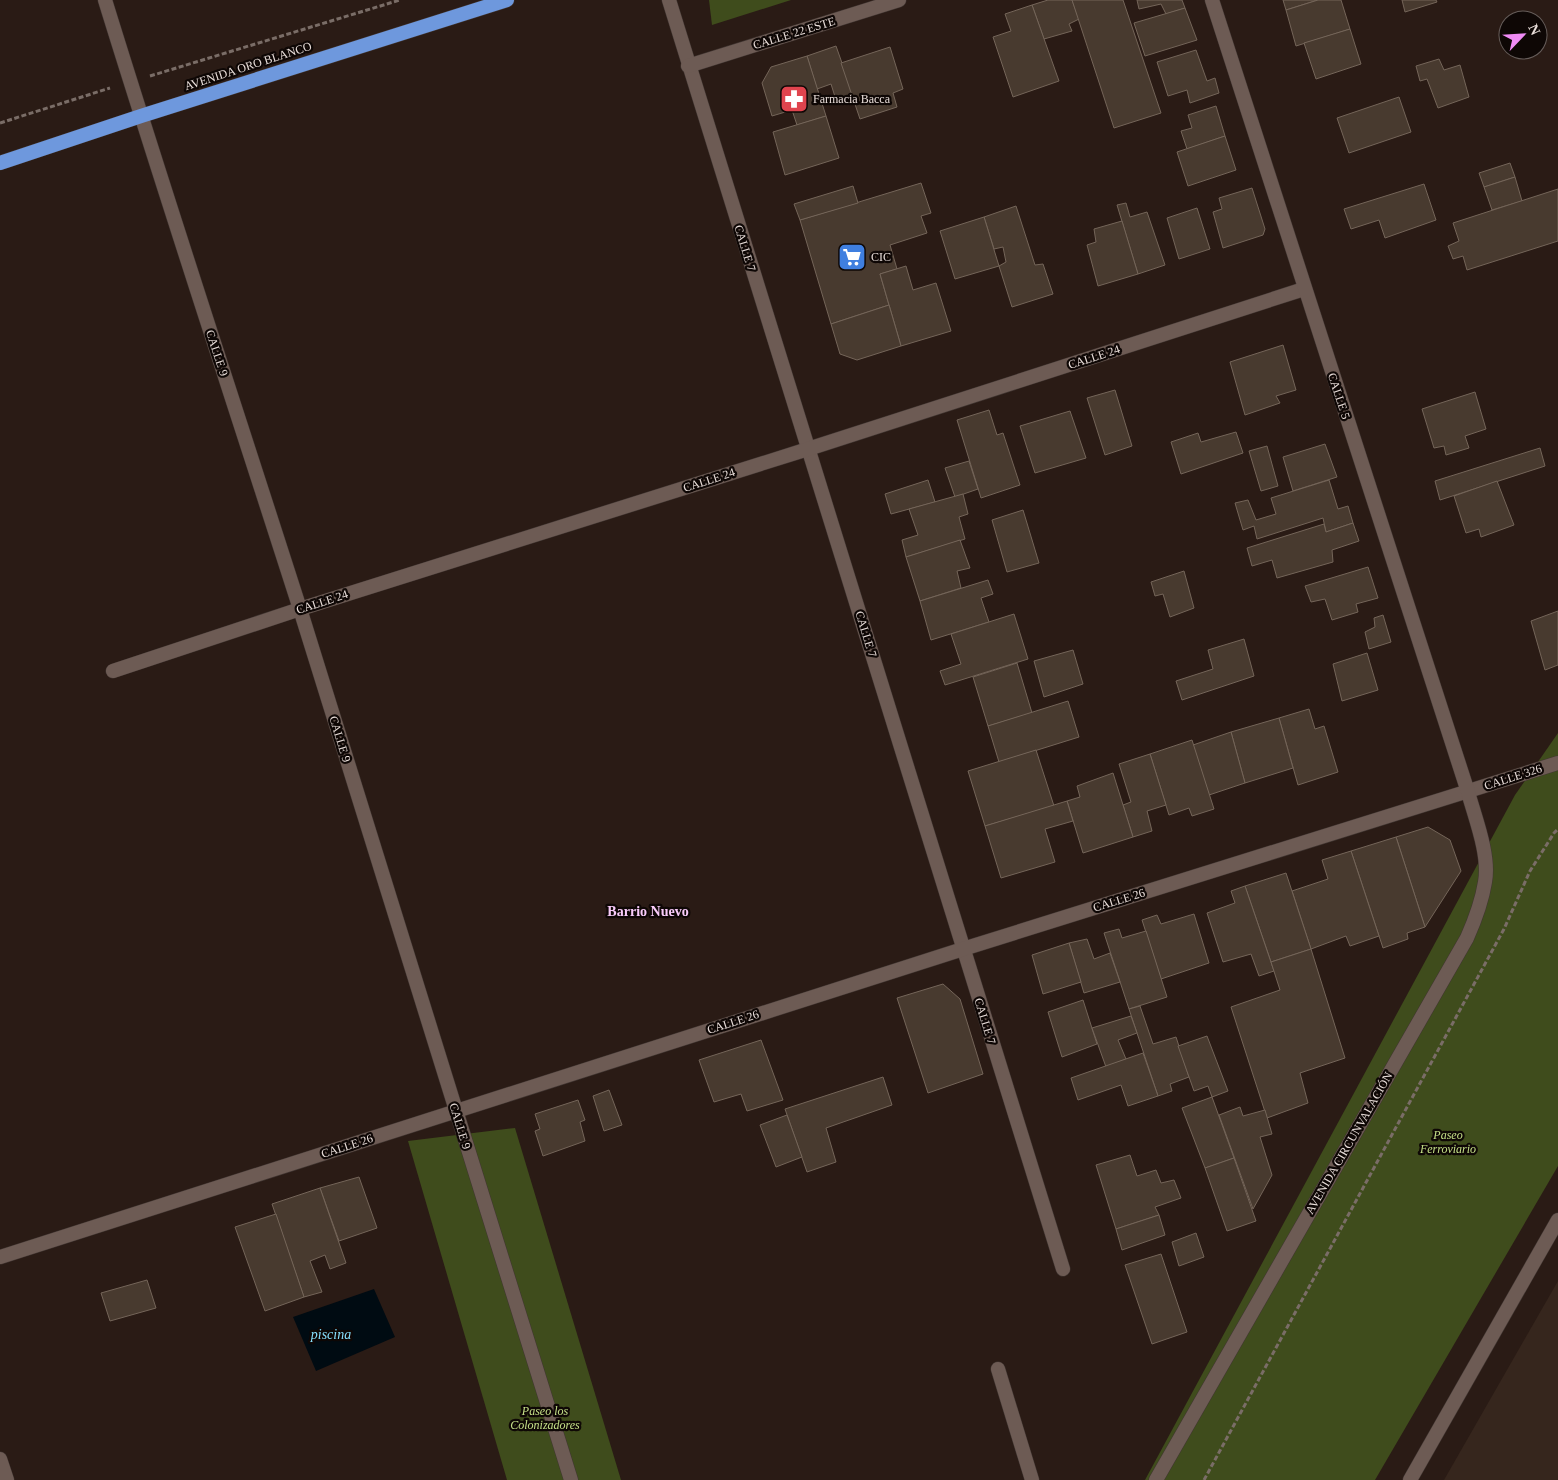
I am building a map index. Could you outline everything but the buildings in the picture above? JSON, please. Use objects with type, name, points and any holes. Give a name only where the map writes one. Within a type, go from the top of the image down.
[{"type":"highway","name":"AVENIDA ORO BLANCO","points":[[0,164],[141,116],[506,0]]},
{"type":"street","name":"CALLE 9","points":[[105,0],[300,609],[455,1112],[572,1480]]},
{"type":"street","name":"CALLE 7","points":[[669,0],[1063,1269]]},
{"type":"street","name":"CALLE 22 ESTE","points":[[688,66],[899,0]]},
{"type":"street","name":"CALLE 5","points":[[1212,0],[1468,792]]},
{"type":"street","name":"CALLE 24","points":[[113,671],[300,609],[808,449],[1304,289]]},
{"type":"street","name":"CALLE 326","points":[[1468,792],[1558,762]]},
{"type":"street","name":"CALLE 26","points":[[0,1257],[963,949],[1468,792]]},
{"type":"street","name":"AVENIDA CIRCUNVALACIÓN","points":[[1156,1480],[1468,938],[1486,881],[1485,857],[1468,792]]},
{"type":"street","points":[[1410,1480],[1558,1220]]},
{"type":"street","points":[[998,1369],[1032,1480]]},
{"type":"street","points":[[0,1459],[7,1480]]},
{"type":"path","points":[[0,123],[400,0]]},
{"type":"path","points":[[1204,1480],[1504,929],[1530,871],[1558,829]]},
{"type":"shaded area","points":[[1558,1281],[1558,1480],[1444,1480]]},
{"type":"green space","points":[[709,0],[791,0],[712,25]]},
{"type":"green space","name":"Paseo Ferroviario","points":[[1558,733],[1558,1166],[1375,1480],[1145,1480],[1515,795]]},
{"type":"green space","name":"Paseo los Colonizadores","points":[[515,1128],[621,1480],[507,1480],[408,1141]]},
{"type":"water","name":"piscina","points":[[374,1289],[395,1337],[316,1371],[293,1317]]},
{"type":"place","name":"Farmacia Bacca","points":[[794,99]]},
{"type":"place","name":"CIC","points":[[852,257]]},
{"type":"district","name":"Barrio Nuevo","points":[[648,911]]}]
